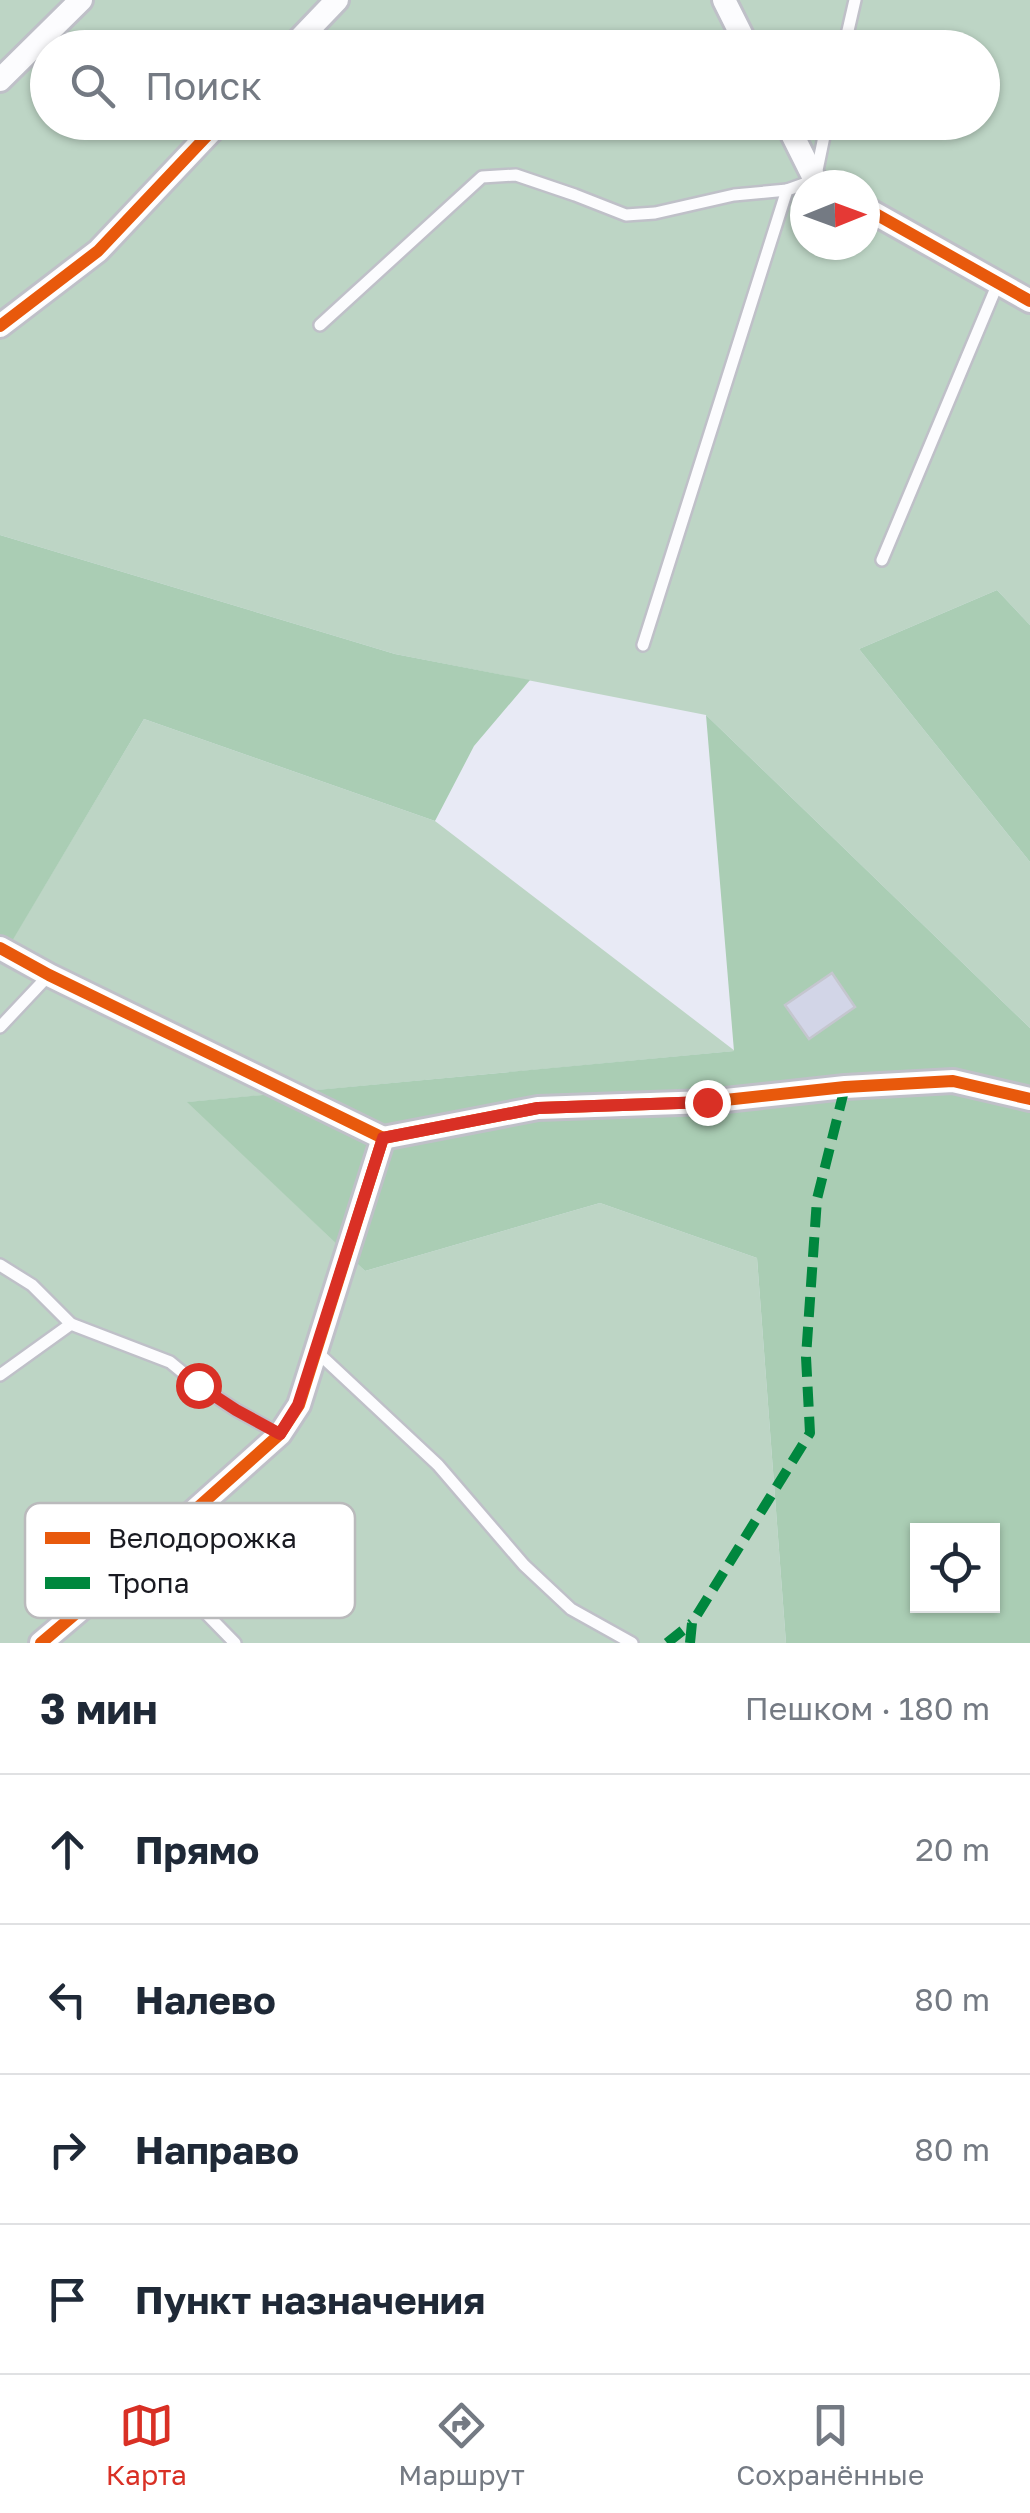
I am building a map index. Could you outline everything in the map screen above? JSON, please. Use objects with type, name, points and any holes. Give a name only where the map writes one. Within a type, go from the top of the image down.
[{"type":"street","points":[[51,30],[82,0]]},
{"type":"street","points":[[309,30],[337,0]]},
{"type":"street","points":[[724,0],[739,30]]},
{"type":"street","points":[[0,80],[30,51]]},
{"type":"street","points":[[0,326],[98,251],[203,140]]},
{"type":"street","points":[[796,140],[812,170]]},
{"type":"street","points":[[880,216],[1030,301]]},
{"type":"street","points":[[0,948],[49,976],[383,1138],[538,1108],[707,1102],[846,1087],[953,1081],[1030,1100]]},
{"type":"street","points":[[203,1503],[280,1434],[298,1405],[383,1138]]},
{"type":"street","points":[[41,1643],[70,1618]]},
{"type":"lane","points":[[848,30],[854,0]]},
{"type":"lane","points":[[821,170],[825,140]]},
{"type":"lane","points":[[320,325],[482,177],[516,176],[626,215],[655,213],[734,195],[790,189]]},
{"type":"lane","points":[[642,645],[787,190]]},
{"type":"lane","points":[[882,560],[998,283]]},
{"type":"lane","points":[[0,1027],[49,976]]},
{"type":"lane","points":[[0,1265],[32,1285],[70,1324],[170,1362],[236,1410],[280,1434]]},
{"type":"lane","points":[[0,1374],[70,1324]]},
{"type":"lane","points":[[315,1350],[438,1465],[524,1565],[571,1609],[632,1643]]},
{"type":"lane","points":[[211,1618],[235,1643]]},
{"type":"green space","points":[[0,0],[1030,0],[1030,625],[997,590],[859,649],[1030,862],[1030,1028],[706,715],[395,654],[0,535]]},
{"type":"green space","points":[[0,535],[395,654],[530,680],[474,746],[435,821],[144,719],[5,953],[0,949]]},
{"type":"green space","points":[[997,590],[1030,625],[1030,862],[859,649]]},
{"type":"green space","points":[[706,715],[1030,1028],[1030,1643],[786,1643],[757,1258],[600,1203],[365,1271],[187,1102],[734,1051]]},
{"type":"green space","points":[[144,719],[435,821],[735,1051],[189,1102],[365,1271],[600,1203],[757,1258],[786,1643],[0,1643],[0,950],[5,952]]},
{"type":"building","points":[[832,973],[855,1007],[809,1039],[785,1005]]},
{"type":"marked path","points":[[690,1643],[692,1623],[810,1433],[806,1357],[817,1199],[845,1087]]},
{"type":"marked path","points":[[667,1643],[692,1623]]},
{"type":"cycle path","points":[[0,326],[98,251],[203,140]]},
{"type":"cycle path","points":[[880,216],[1030,301]]},
{"type":"cycle path","points":[[0,948],[383,1138]]},
{"type":"cycle path","points":[[203,1503],[280,1434],[299,1405],[383,1138],[538,1108],[707,1102],[845,1087],[953,1081],[1030,1099]]},
{"type":"cycle path","points":[[41,1643],[70,1618]]},
{"type":"route","points":[[198,1385],[280,1434],[298,1405],[383,1138],[538,1108],[707,1102]]}]
